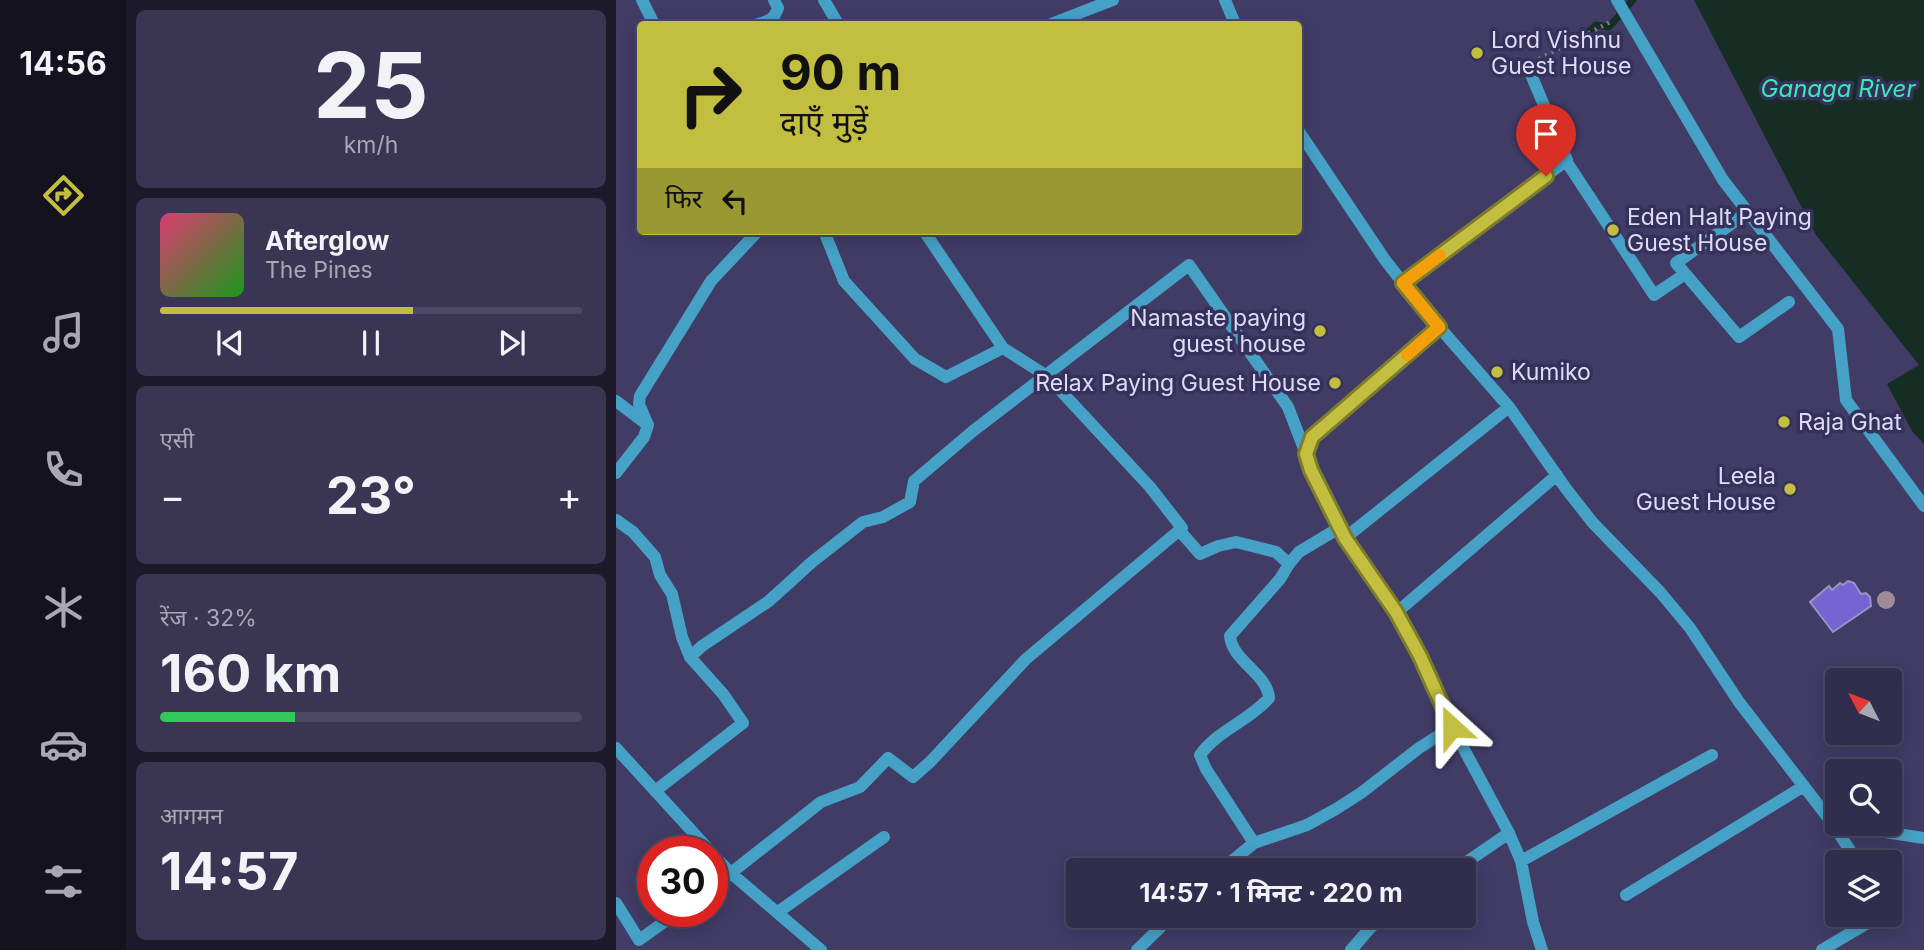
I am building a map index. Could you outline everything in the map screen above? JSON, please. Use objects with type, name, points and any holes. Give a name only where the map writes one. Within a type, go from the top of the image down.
[{"type":"street","points":[[642,0],[652,21]]},
{"type":"street","points":[[768,21],[776,16],[778,8],[775,0]]},
{"type":"street","points":[[824,0],[836,21]]},
{"type":"street","points":[[1059,21],[1113,0]]},
{"type":"street","points":[[1225,0],[1234,21]]},
{"type":"street","points":[[1617,0],[1723,180],[1838,329],[1846,400],[1924,506]]},
{"type":"street","points":[[1527,65],[1566,161],[1654,295],[1685,274]]},
{"type":"street","points":[[1302,137],[1385,260],[1509,407],[1592,523],[1660,592],[1690,628],[1739,702],[1825,814]]},
{"type":"street","points":[[1403,283],[1566,161]]},
{"type":"street","points":[[1748,212],[1676,263],[1739,337],[1789,302]]},
{"type":"street","points":[[616,473],[644,437],[648,425],[639,404],[640,396],[711,281],[754,235]]},
{"type":"street","points":[[826,235],[844,281],[915,359],[947,377],[1003,348]]},
{"type":"street","points":[[927,235],[1003,348],[1047,376],[1150,487],[1199,554],[1236,541],[1276,552],[1289,564]]},
{"type":"street","points":[[690,657],[769,601],[812,562],[863,522],[883,517],[911,502],[914,481],[973,431],[1189,265],[1288,408],[1311,470],[1342,533],[1396,612],[1420,656],[1452,727],[1509,833],[1521,861],[1532,922],[1542,950]]},
{"type":"street","points":[[1306,454],[1312,437],[1439,327]]},
{"type":"street","points":[[616,401],[648,425]]},
{"type":"street","points":[[1254,843],[1206,769],[1200,755],[1209,743],[1260,708],[1269,698],[1269,688],[1231,646],[1230,636],[1274,586],[1299,552],[1342,533],[1509,407]]},
{"type":"street","points":[[1396,612],[1557,475]]},
{"type":"street","points":[[616,520],[633,532],[655,557],[660,575],[672,594],[682,637],[690,657],[723,694],[743,723],[655,790]]},
{"type":"street","points":[[728,877],[821,802],[860,787],[888,758],[913,777],[1026,659],[1180,530]]},
{"type":"street","points":[[1236,858],[1254,843],[1307,825],[1336,809],[1452,727]]},
{"type":"street","points":[[616,748],[697,836]]},
{"type":"street","points":[[1521,861],[1712,755]]},
{"type":"street","points":[[1626,895],[1804,786]]},
{"type":"street","points":[[1473,858],[1509,833]]},
{"type":"street","points":[[1902,835],[1924,838]]},
{"type":"street","points":[[778,912],[884,837]]},
{"type":"street","points":[[728,870],[821,950]]},
{"type":"street","points":[[616,903],[639,940],[657,927]]},
{"type":"street","points":[[1822,950],[1861,927]]},
{"type":"street","points":[[1138,950],[1160,928]]},
{"type":"street","points":[[1351,950],[1370,928]]},
{"type":"path","points":[[1527,65],[1625,14]]},
{"type":"water","name":"Ganaga River","points":[[1694,0],[1924,0],[1924,444],[1912,431],[1887,384],[1919,365],[1816,235]]},
{"type":"building","points":[[1848,581],[1854,583],[1861,594],[1866,593],[1870,597],[1871,606],[1833,632],[1810,602],[1829,586],[1832,590],[1840,583],[1843,585]]},
{"type":"waterway","points":[[1557,42],[1578,41],[1596,25],[1609,27],[1633,0]]},
{"type":"slow traffic","points":[[1407,355],[1439,327],[1403,283],[1440,255]]},
{"type":"place","name":"Lord Vishnu Guest House","points":[[1477,53]]},
{"type":"place","name":"Eden Halt Paying Guest House","points":[[1613,230]]},
{"type":"place","name":"Namaste paying guest house","points":[[1320,331]]},
{"type":"place","name":"Kumiko","points":[[1497,372]]},
{"type":"place","name":"Relax Paying Guest House","points":[[1335,383]]},
{"type":"place","name":"Raja Ghat","points":[[1784,422]]},
{"type":"place","name":"Leela Guest House","points":[[1790,489]]},
{"type":"route","points":[[1452,727],[1420,656],[1396,612],[1339,528],[1306,454],[1312,437],[1439,327],[1403,283],[1546,176]]}]
